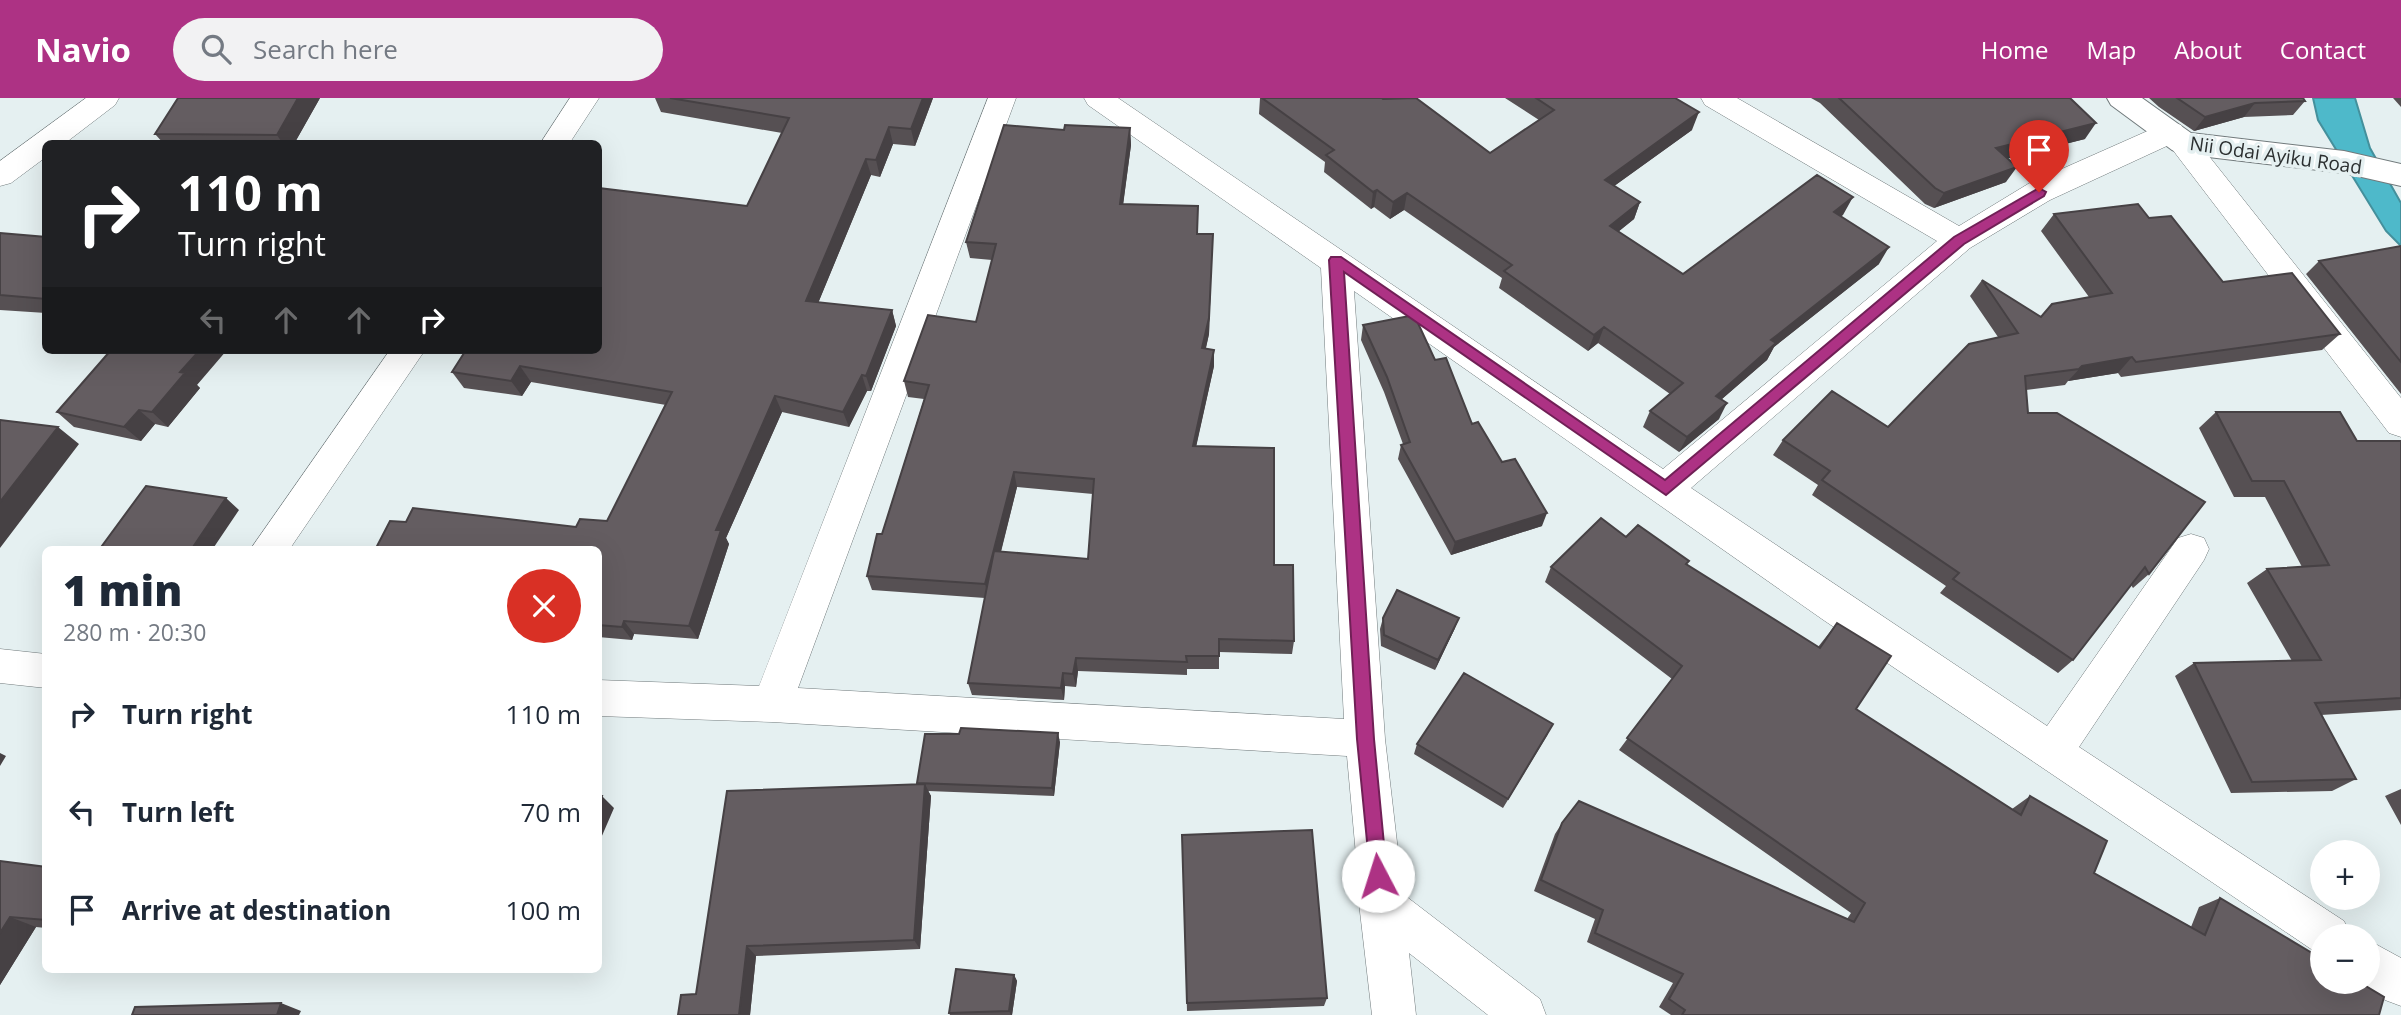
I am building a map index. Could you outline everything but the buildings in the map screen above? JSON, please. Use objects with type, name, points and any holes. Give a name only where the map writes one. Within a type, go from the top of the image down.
[{"type":"street","points":[[45,140],[105,98]]},
{"type":"street","points":[[557,140],[586,98]]},
{"type":"street","points":[[772,704],[1002,98]]},
{"type":"street","points":[[1098,98],[1835,607],[2311,924]]},
{"type":"street","points":[[1715,98],[1959,240]]},
{"type":"street","name":"Nii Odai Ayiku Road","points":[[2122,98],[2177,137],[2344,162],[2401,175]]},
{"type":"street","points":[[1666,488],[1959,240],[2039,192],[2177,137],[2401,422]]},
{"type":"street","points":[[2,170],[42,142]]},
{"type":"street","points":[[1336,260],[1365,739],[1380,903],[1394,1015]]},
{"type":"street","points":[[271,546],[405,354]]},
{"type":"street","points":[[2052,752],[2191,549]]},
{"type":"street","points":[[0,666],[42,671]]},
{"type":"street","points":[[602,698],[772,704],[1365,739]]},
{"type":"street","points":[[1380,903],[1524,1015]]},
{"type":"street","points":[[2380,970],[2401,984]]},
{"type":"water","points":[[2313,98],[2355,98],[2370,148],[2401,203],[2401,246],[2386,231],[2318,120]]},
{"type":"route","points":[[1378,876],[1365,739],[1336,260],[1666,488],[1959,240],[2039,192]]}]
